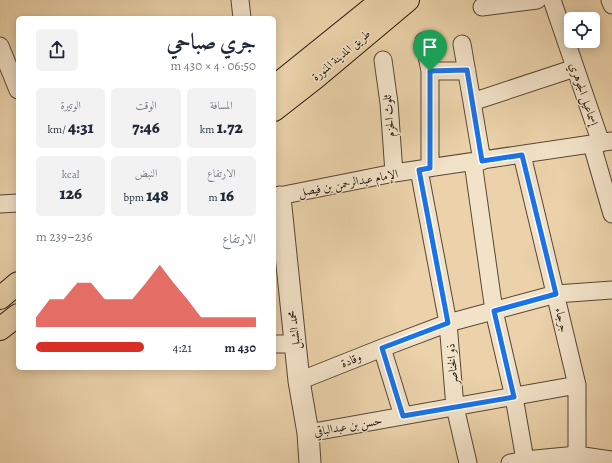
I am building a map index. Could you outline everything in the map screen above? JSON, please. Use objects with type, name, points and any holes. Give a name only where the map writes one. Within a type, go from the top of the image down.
[{"type":"main road","name":"طريق المدينة المنورة","points":[[276,86],[373,15],[408,0]]},
{"type":"main road","name":"طريق المدينة المنورة","points":[[276,108],[314,78],[373,15]]},
{"type":"main road","points":[[0,298],[16,285]]},
{"type":"main road","points":[[0,329],[16,317]]},
{"type":"street","points":[[240,0],[242,16]]},
{"type":"street","points":[[482,8],[537,0]]},
{"type":"street","name":"إسماعيل الجوهري","points":[[552,0],[602,143],[612,214]]},
{"type":"street","points":[[610,0],[612,5]]},
{"type":"street","name":"ذو الخناصر","points":[[424,41],[430,71],[424,169],[448,323],[456,407],[468,463]]},
{"type":"street","points":[[462,44],[472,102],[477,162],[494,311],[514,397],[518,461],[578,459],[612,460]]},
{"type":"street","points":[[0,46],[16,85]]},
{"type":"street","name":"ثلوث الحزم","points":[[383,60],[389,103],[394,173]]},
{"type":"street","points":[[472,102],[575,68]]},
{"type":"street","points":[[430,71],[467,70]]},
{"type":"street","name":"الإمام عبدالرحمن بن فيصل","points":[[277,197],[394,173],[602,143]]},
{"type":"street","name":"جرجاء","points":[[522,155],[577,385],[578,459]]},
{"type":"street","name":"محمد الشبل","points":[[277,197],[299,381],[308,434],[310,463]]},
{"type":"street","points":[[0,204],[16,203]]},
{"type":"street","name":"وقادة","points":[[299,381],[448,323],[556,294],[612,290]]},
{"type":"street","points":[[276,344],[295,344]]},
{"type":"street","points":[[382,348],[403,416]]},
{"type":"street","name":"حسن بن عبدالباقي","points":[[308,434],[577,385]]},
{"type":"route","points":[[467,70],[482,161],[522,155],[556,294],[494,311],[514,397],[403,416],[382,348],[448,323],[419,170],[430,168],[430,71],[467,70]]}]
